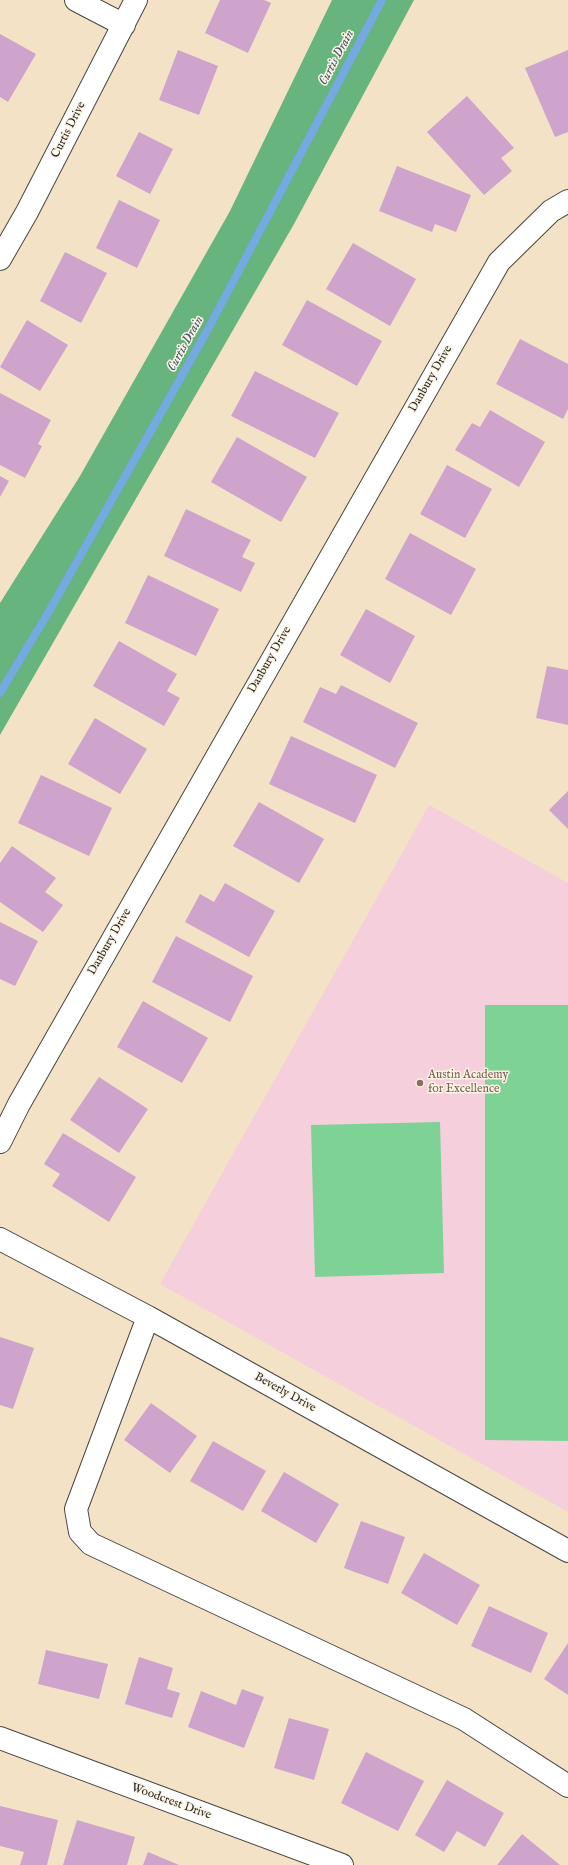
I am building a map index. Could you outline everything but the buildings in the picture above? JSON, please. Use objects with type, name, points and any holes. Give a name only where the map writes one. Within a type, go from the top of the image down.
[{"type":"street","points":[[76,0],[124,25]]},
{"type":"street","name":"Curtis Drive","points":[[0,259],[27,212],[136,0]]},
{"type":"street","name":"Danbury Drive","points":[[0,1142],[19,1104],[153,866],[499,262],[551,210],[568,201]]},
{"type":"street","name":"Beverly Drive","points":[[0,1239],[148,1317],[568,1550]]},
{"type":"street","points":[[148,1317],[76,1509],[80,1532],[92,1544],[464,1719],[568,1786]]},
{"type":"street","name":"Woodcrest Drive","points":[[1,1742],[342,1865]]},
{"type":"shaded area","name":"Austin Academy for Excellence","points":[[429,805],[568,883],[568,1512],[160,1284]]},
{"type":"green space","points":[[332,0],[414,0],[294,224],[0,735],[0,603],[80,476],[230,211]]},
{"type":"green space","points":[[485,1005],[568,1005],[568,1441],[485,1440]]},
{"type":"green space","points":[[440,1122],[444,1273],[315,1277],[311,1125]]},
{"type":"waterway","name":"Curtis Drain","points":[[0,693],[48,613],[206,333],[382,0]]},
{"type":"place","name":"Austin Academy for Excellence","points":[[420,1083]]}]
